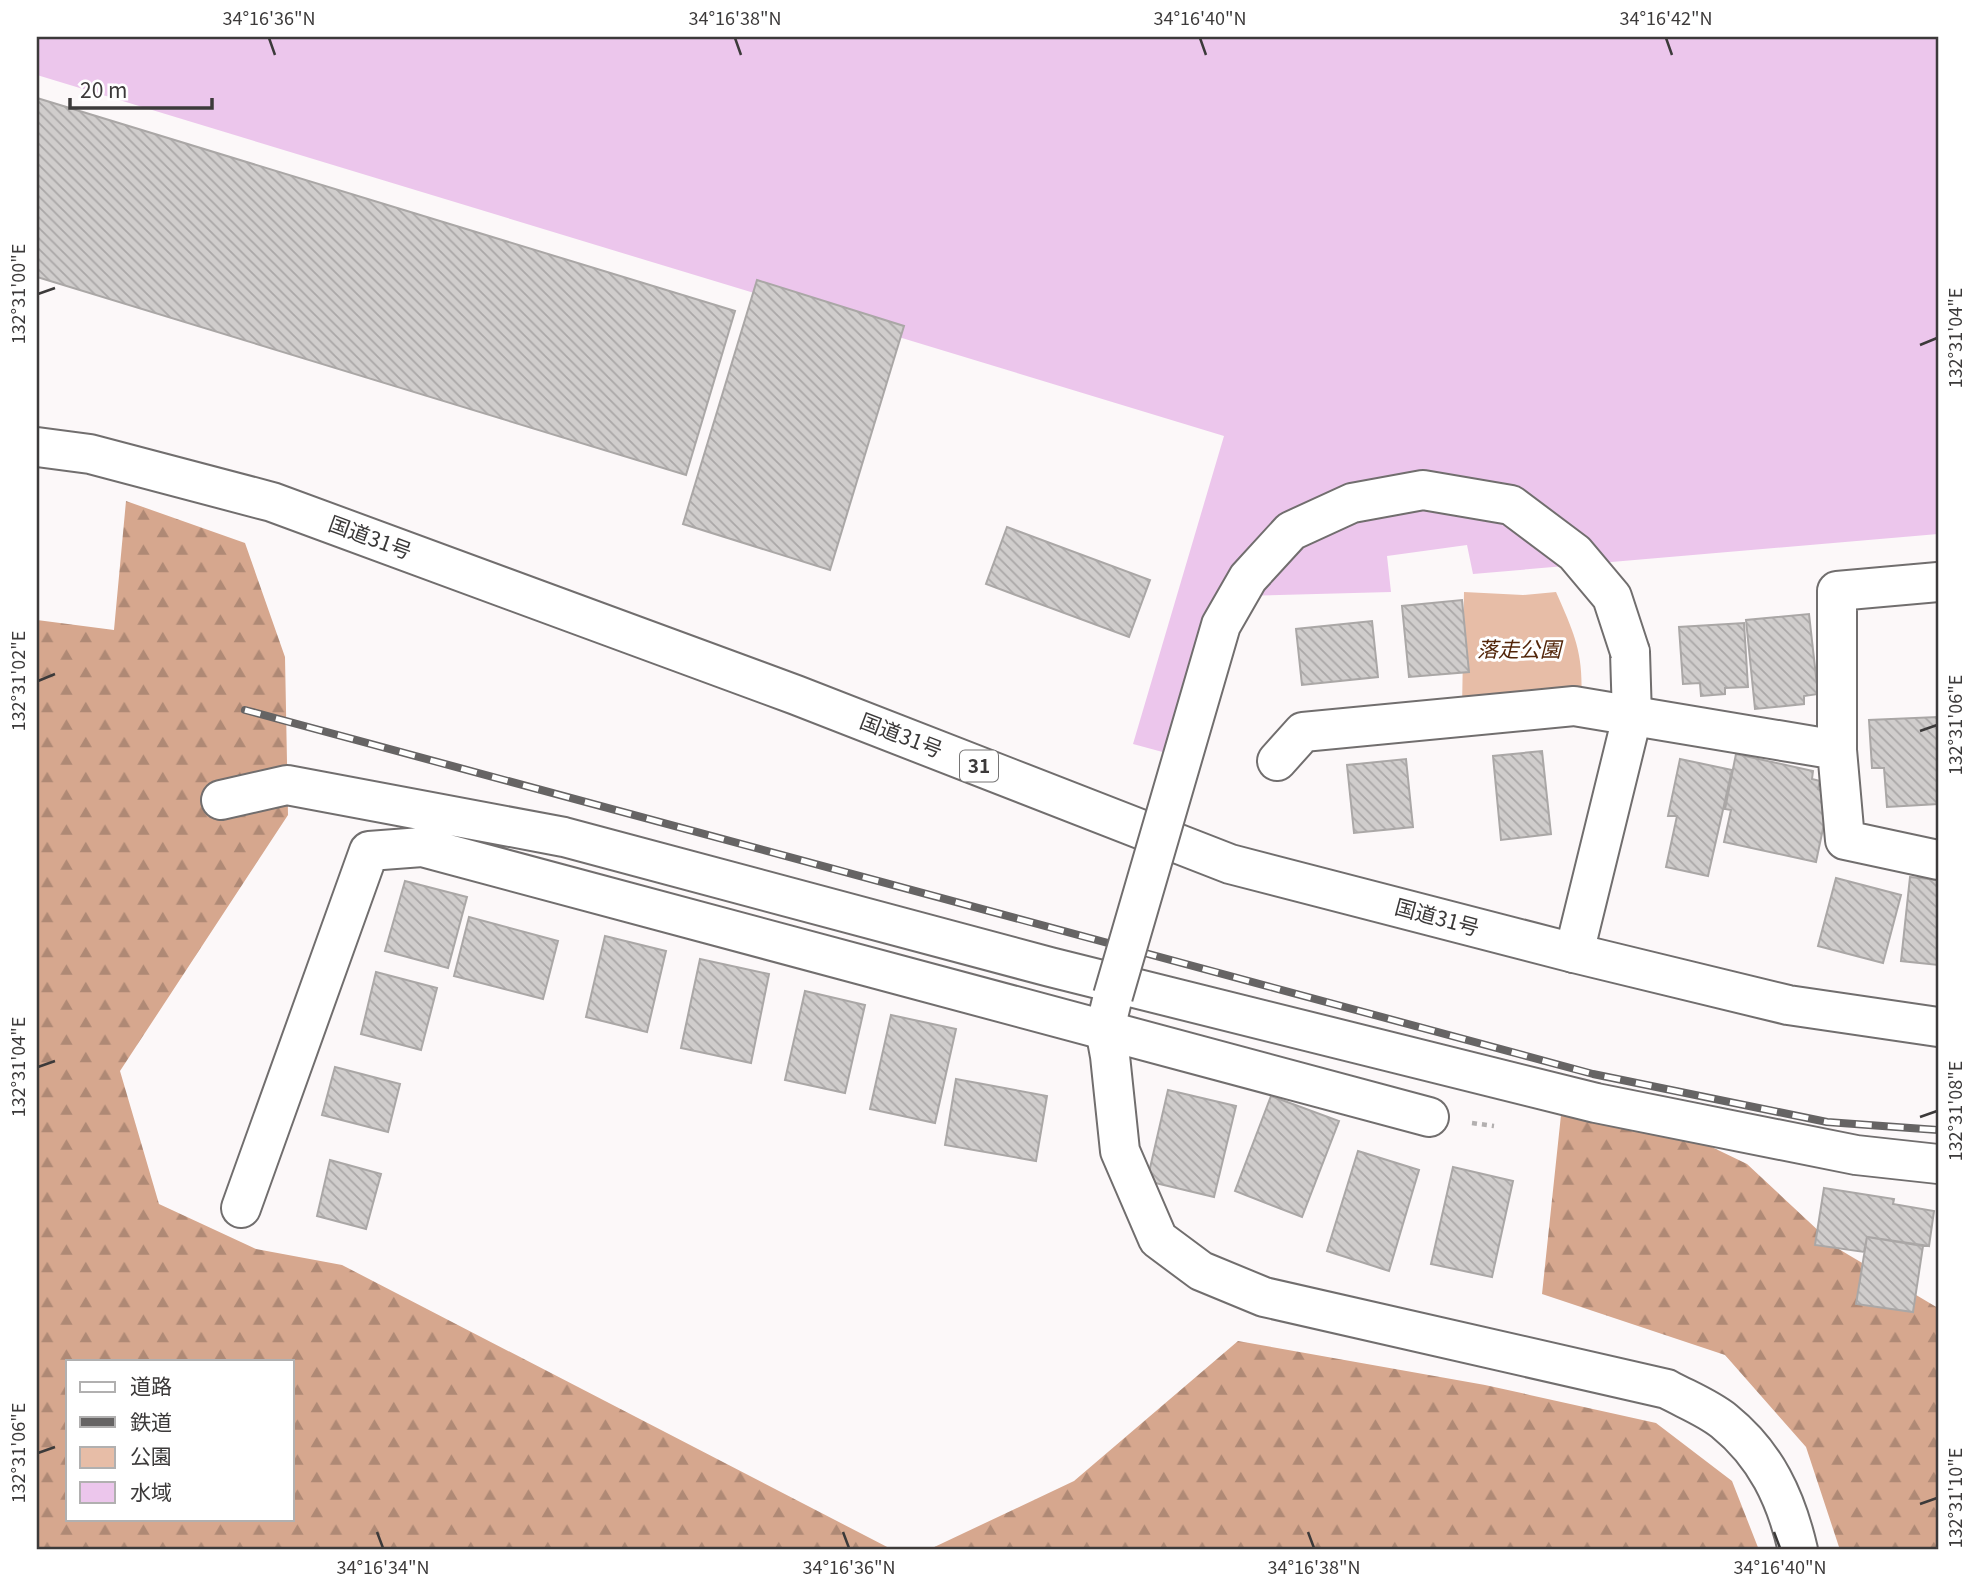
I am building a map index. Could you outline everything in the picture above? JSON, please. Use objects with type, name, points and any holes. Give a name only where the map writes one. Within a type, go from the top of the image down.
[{"type":"main road","name":"国道31号","points":[[37,447],[90,454],[272,502],[796,695],[1230,864],[1788,1005],[1938,1027]]},
{"type":"main road","points":[[1574,953],[1632,717],[1630,652],[1612,597],[1576,553],[1511,505],[1423,490],[1352,503],[1292,531],[1248,578],[1221,625],[1109,1013],[1110,1056],[1120,1152],[1158,1239],[1201,1271],[1264,1297],[1667,1389],[1723,1420],[1764,1462],[1791,1519],[1798,1550]]},
{"type":"main road","points":[[1938,582],[1837,591],[1837,750],[1845,840],[1938,860]]},
{"type":"main road","points":[[1277,761],[1303,733],[1574,706],[1837,750]]},
{"type":"main road","points":[[220,800],[287,785],[564,837],[1050,967],[1564,1096],[1856,1155],[1938,1164]]},
{"type":"main road","points":[[242,1208],[369,851],[422,847],[1109,1013],[1429,1118]]},
{"type":"path","points":[[1429,1118],[1507,1128]]},
{"type":"green space","points":[[126,501],[245,543],[285,657],[288,815],[120,1071],[159,1204],[256,1249],[342,1265],[893,1550],[37,1550],[37,620],[114,630]]},
{"type":"green space","name":"落走公園","points":[[1464,592],[1523,595],[1556,592],[1577,645],[1582,685],[1581,702],[1462,710]]},
{"type":"green space","points":[[1633,1109],[1747,1164],[1837,1248],[1938,1308],[1938,1550],[1840,1550],[1806,1447],[1725,1355],[1542,1294],[1561,1115]]},
{"type":"green space","points":[[1238,1341],[1485,1385],[1656,1423],[1732,1481],[1759,1550],[928,1550],[1074,1481]]},
{"type":"water","points":[[37,37],[1938,37],[1938,534],[1473,574],[1467,545],[1387,556],[1391,592],[1239,596],[1170,754],[1133,744],[1224,436],[37,75]]},
{"type":"building","points":[[37,98],[735,311],[686,475],[37,277]]},
{"type":"building","points":[[757,280],[904,326],[830,570],[683,524]]},
{"type":"building","points":[[1007,527],[1150,580],[1129,637],[986,584]]},
{"type":"building","points":[[1462,600],[1469,672],[1409,677],[1402,606]]},
{"type":"building","points":[[1809,614],[1818,694],[1804,696],[1804,704],[1755,709],[1746,620]]},
{"type":"building","points":[[1372,621],[1378,677],[1302,685],[1296,629]]},
{"type":"building","points":[[1744,623],[1748,687],[1725,688],[1725,694],[1701,696],[1700,683],[1683,684],[1679,627]]},
{"type":"building","points":[[1937,717],[1938,804],[1887,807],[1884,768],[1872,768],[1869,720]]},
{"type":"building","points":[[1542,751],[1551,834],[1501,840],[1493,756]]},
{"type":"building","points":[[1736,754],[1813,771],[1812,779],[1820,781],[1818,789],[1827,793],[1828,805],[1816,862],[1724,842],[1731,810],[1725,809]]},
{"type":"building","points":[[1406,759],[1413,827],[1354,833],[1347,765]]},
{"type":"building","points":[[1680,759],[1732,770],[1708,876],[1666,867],[1677,816],[1668,816]]},
{"type":"building","points":[[1910,877],[1938,880],[1938,965],[1901,961]]},
{"type":"building","points":[[1836,878],[1901,895],[1883,963],[1818,946]]},
{"type":"building","points":[[405,881],[467,897],[448,968],[385,951]]},
{"type":"building","points":[[469,917],[558,941],[543,999],[454,976]]},
{"type":"building","points":[[605,936],[666,951],[647,1032],[586,1017]]},
{"type":"building","points":[[700,959],[769,974],[751,1063],[681,1048]]},
{"type":"building","points":[[376,972],[437,988],[421,1050],[361,1034]]},
{"type":"building","points":[[805,991],[865,1005],[845,1093],[785,1080]]},
{"type":"building","points":[[891,1015],[956,1029],[935,1123],[870,1109]]},
{"type":"building","points":[[335,1067],[400,1084],[388,1132],[322,1115]]},
{"type":"building","points":[[956,1079],[1047,1096],[1036,1161],[945,1145]]},
{"type":"building","points":[[1168,1090],[1236,1106],[1214,1197],[1147,1181]]},
{"type":"building","points":[[1271,1096],[1339,1121],[1302,1217],[1235,1191]]},
{"type":"building","points":[[1358,1151],[1419,1170],[1389,1271],[1327,1251]]},
{"type":"building","points":[[330,1160],[381,1174],[366,1229],[317,1216]]},
{"type":"building","points":[[1453,1167],[1513,1181],[1492,1277],[1431,1264]]},
{"type":"building","points":[[1824,1188],[1894,1199],[1893,1204],[1934,1211],[1929,1246],[1867,1237],[1864,1252],[1815,1245]]},
{"type":"building","points":[[1867,1237],[1923,1246],[1913,1312],[1856,1304]]},
{"type":"railway","points":[[245,710],[1593,1074],[1827,1122],[1938,1130]]}]
